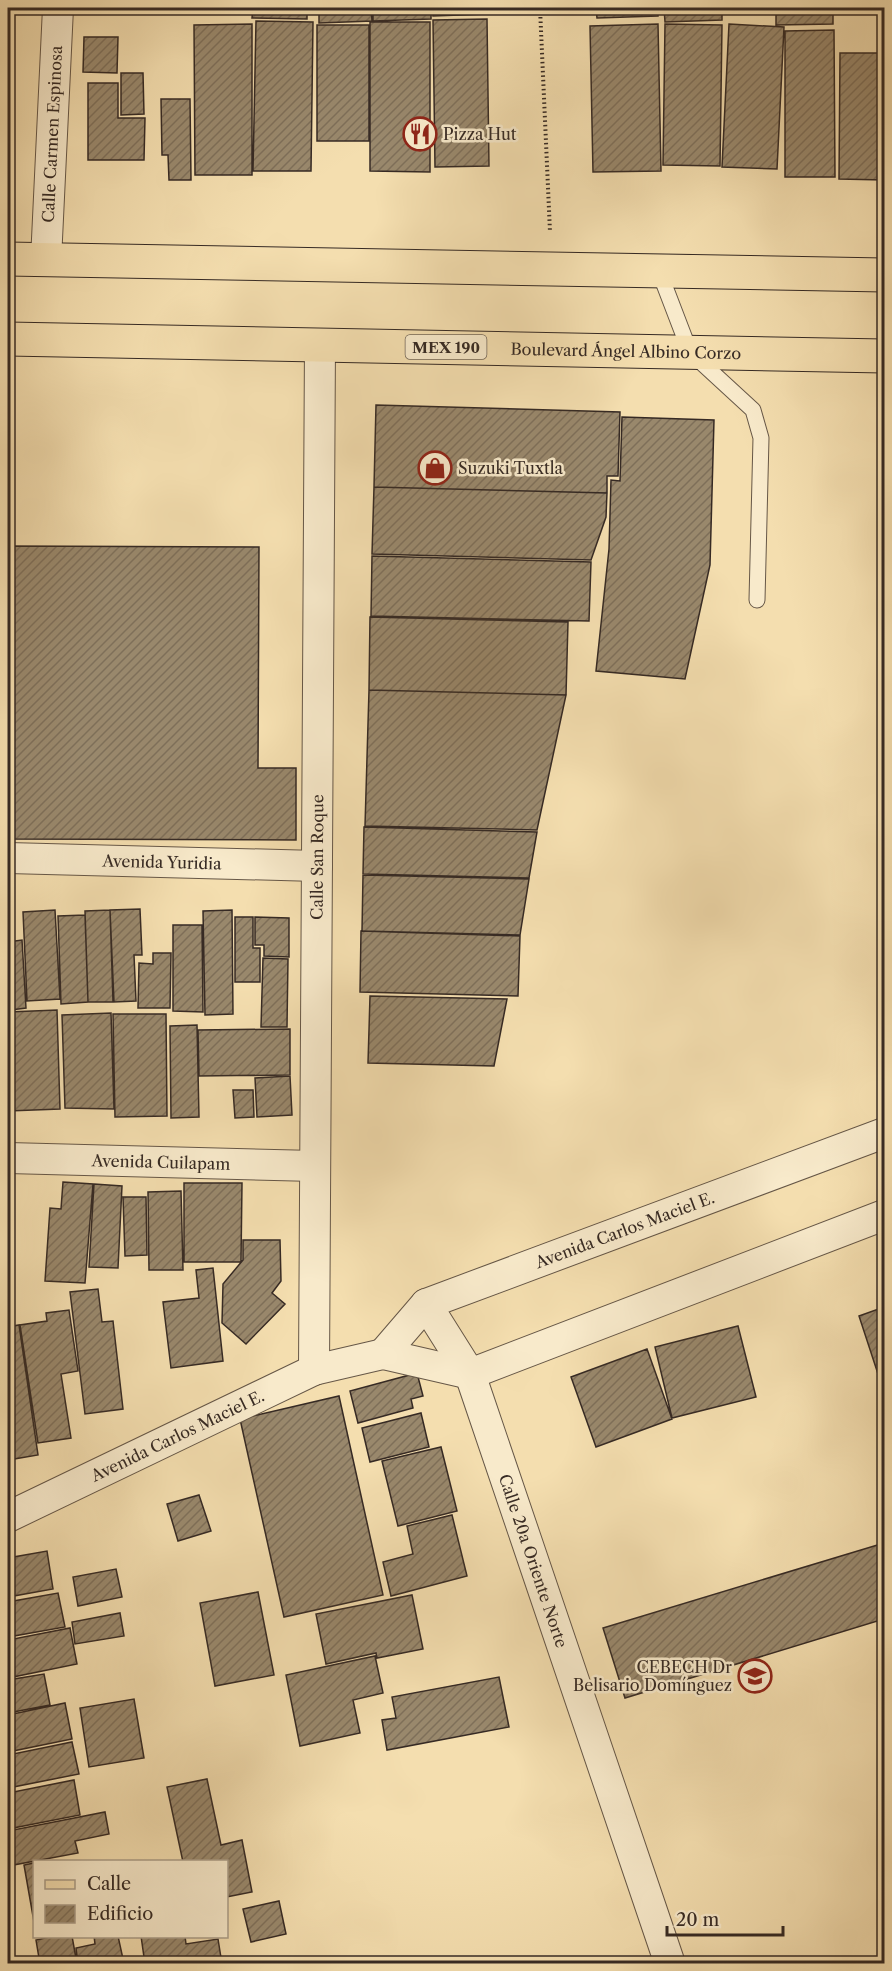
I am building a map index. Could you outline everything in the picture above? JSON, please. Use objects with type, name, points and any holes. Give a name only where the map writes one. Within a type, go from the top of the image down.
[{"type":"main road","points":[[8,259],[885,275]]},
{"type":"main road","name":"Boulevard Ángel Albino Corzo","points":[[8,339],[885,356]]},
{"type":"street","name":"Calle Carmen Espinosa","points":[[46,260],[58,8]]},
{"type":"street","name":"Calle San Roque","points":[[314,1370],[320,344]]},
{"type":"street","name":"Avenida Yuridia","points":[[8,858],[317,866]]},
{"type":"street","name":"Avenida Carlos Maciel E.","points":[[383,1354],[426,1304],[885,1133]]},
{"type":"street","name":"Avenida Cuilapam","points":[[8,1158],[315,1166]]},
{"type":"street","points":[[470,1374],[885,1215]]},
{"type":"street","name":"Calle 20a Oriente Norte","points":[[426,1304],[470,1374],[670,1964]]},
{"type":"street","name":"Avenida Carlos Maciel E.","points":[[8,1517],[314,1370],[383,1354],[470,1374]]},
{"type":"lane","points":[[659,271],[690,352],[753,410],[760,438],[757,600]]},
{"type":"path","points":[[540,8],[551,268]]},
{"type":"building","points":[[253,8],[307,8],[307,19],[252,18]]},
{"type":"building","points":[[319,8],[371,8],[372,21],[319,23]]},
{"type":"building","points":[[373,8],[431,8],[431,19],[373,21]]},
{"type":"building","points":[[433,8],[488,8],[488,14],[433,16]]},
{"type":"building","points":[[596,8],[658,8],[658,16],[597,18]]},
{"type":"building","points":[[664,8],[722,8],[722,20],[665,22]]},
{"type":"building","points":[[776,8],[833,8],[833,24],[776,25]]},
{"type":"building","points":[[487,19],[489,166],[435,167],[433,20]]},
{"type":"building","points":[[256,21],[313,22],[311,171],[253,171]]},
{"type":"building","points":[[370,22],[430,22],[430,172],[370,171]]},
{"type":"building","points":[[252,24],[252,175],[195,175],[194,25]]},
{"type":"building","points":[[658,24],[661,171],[593,172],[590,26]]},
{"type":"building","points":[[665,24],[722,25],[720,166],[663,165]]},
{"type":"building","points":[[729,24],[784,27],[777,169],[722,167]]},
{"type":"building","points":[[317,25],[369,25],[369,141],[317,141]]},
{"type":"building","points":[[834,30],[835,177],[785,177],[785,31]]},
{"type":"building","points":[[84,37],[118,37],[117,73],[83,72]]},
{"type":"building","points":[[840,53],[884,53],[884,180],[839,179]]},
{"type":"building","points":[[121,73],[143,73],[144,114],[121,115]]},
{"type":"building","points":[[88,83],[118,83],[118,118],[145,118],[144,160],[88,160]]},
{"type":"building","points":[[161,99],[190,99],[191,180],[169,180],[168,155],[162,155]]},
{"type":"building","points":[[376,405],[620,412],[618,476],[607,476],[607,493],[374,487]]},
{"type":"building","points":[[622,417],[714,420],[710,565],[685,679],[596,671],[609,549],[611,480],[620,481]]},
{"type":"building","points":[[374,487],[607,493],[606,517],[591,560],[372,554]]},
{"type":"building","points":[[8,546],[259,547],[258,768],[296,768],[296,840],[8,839]]},
{"type":"building","points":[[372,556],[591,562],[589,621],[371,616]]},
{"type":"building","points":[[370,617],[568,622],[566,695],[369,690]]},
{"type":"building","points":[[369,690],[566,695],[537,830],[365,826]]},
{"type":"building","points":[[364,827],[537,832],[529,878],[363,874]]},
{"type":"building","points":[[363,875],[529,879],[520,935],[362,931]]},
{"type":"building","points":[[140,909],[142,955],[134,955],[136,1001],[114,1002],[110,910]]},
{"type":"building","points":[[55,910],[60,999],[27,1001],[23,912]]},
{"type":"building","points":[[110,910],[113,1002],[88,1002],[85,911]]},
{"type":"building","points":[[232,910],[233,1014],[205,1015],[203,911]]},
{"type":"building","points":[[85,915],[88,1002],[61,1004],[58,916]]},
{"type":"building","points":[[235,917],[253,917],[253,948],[260,948],[260,982],[235,982]]},
{"type":"building","points":[[255,917],[289,918],[289,957],[264,956],[264,945],[255,945]]},
{"type":"building","points":[[173,925],[202,925],[203,1012],[173,1011]]},
{"type":"building","points":[[361,931],[520,936],[518,996],[360,992]]},
{"type":"building","points":[[22,940],[26,1008],[11,1010],[10,999],[8,999],[8,942]]},
{"type":"building","points":[[153,953],[171,953],[170,1008],[138,1008],[139,963],[153,964]]},
{"type":"building","points":[[263,958],[288,959],[287,1027],[261,1027]]},
{"type":"building","points":[[370,996],[507,999],[494,1066],[368,1063]]},
{"type":"building","points":[[57,1010],[60,1109],[8,1111],[8,1012]]},
{"type":"building","points":[[111,1013],[114,1109],[65,1108],[62,1015]]},
{"type":"building","points":[[113,1014],[166,1014],[167,1116],[115,1117]]},
{"type":"building","points":[[197,1025],[199,1117],[171,1118],[170,1026]]},
{"type":"building","points":[[290,1029],[290,1075],[199,1076],[198,1030]]},
{"type":"building","points":[[290,1076],[292,1115],[257,1117],[255,1078]]},
{"type":"building","points":[[233,1090],[253,1090],[254,1117],[235,1118]]},
{"type":"building","points":[[63,1182],[93,1184],[85,1283],[45,1281],[50,1208],[61,1209]]},
{"type":"building","points":[[184,1183],[242,1183],[241,1262],[184,1262]]},
{"type":"building","points":[[94,1184],[122,1186],[118,1268],[89,1267]]},
{"type":"building","points":[[181,1191],[183,1270],[149,1270],[148,1192]]},
{"type":"building","points":[[123,1197],[146,1197],[147,1255],[125,1256]]},
{"type":"building","points":[[243,1240],[280,1240],[281,1281],[272,1293],[285,1304],[246,1344],[222,1323],[223,1284],[243,1260]]},
{"type":"building","points":[[213,1268],[223,1361],[171,1368],[163,1302],[199,1298],[196,1270]]},
{"type":"building","points":[[98,1289],[102,1322],[113,1321],[123,1409],[85,1414],[70,1292]]},
{"type":"building","points":[[884,1307],[884,1371],[878,1374],[859,1316]]},
{"type":"building","points":[[69,1310],[78,1371],[61,1374],[71,1438],[38,1443],[20,1325],[47,1321],[46,1313]]},
{"type":"building","points":[[19,1325],[38,1455],[8,1460],[8,1327]]},
{"type":"building","points":[[738,1326],[756,1397],[672,1418],[655,1347]]},
{"type":"building","points":[[647,1349],[672,1419],[596,1447],[571,1377]]},
{"type":"building","points":[[417,1373],[423,1396],[411,1399],[413,1408],[358,1423],[350,1391]]},
{"type":"building","points":[[339,1396],[383,1595],[284,1617],[240,1419]]},
{"type":"building","points":[[421,1413],[429,1447],[370,1462],[362,1428]]},
{"type":"building","points":[[441,1447],[457,1511],[398,1526],[382,1461]]},
{"type":"building","points":[[199,1495],[211,1531],[178,1541],[167,1504]]},
{"type":"building","points":[[452,1515],[467,1576],[391,1596],[383,1562],[413,1554],[407,1526]]},
{"type":"building","points":[[884,1543],[884,1619],[625,1698],[603,1628]]},
{"type":"building","points":[[47,1551],[53,1589],[8,1597],[8,1558]]},
{"type":"building","points":[[116,1569],[122,1597],[78,1606],[73,1577]]},
{"type":"building","points":[[258,1592],[274,1675],[215,1686],[200,1603]]},
{"type":"building","points":[[58,1593],[65,1627],[8,1637],[8,1602]]},
{"type":"building","points":[[412,1595],[423,1649],[377,1658],[376,1653],[326,1664],[316,1614]]},
{"type":"building","points":[[120,1613],[124,1636],[75,1644],[72,1622]]},
{"type":"building","points":[[70,1628],[77,1664],[8,1678],[8,1640]]},
{"type":"building","points":[[375,1656],[383,1693],[353,1700],[360,1733],[300,1746],[286,1675]]},
{"type":"building","points":[[44,1674],[50,1705],[8,1713],[8,1680]]},
{"type":"building","points":[[499,1677],[509,1727],[387,1750],[382,1720],[396,1718],[392,1697]]},
{"type":"building","points":[[134,1699],[144,1758],[89,1767],[80,1708]]},
{"type":"building","points":[[65,1703],[72,1739],[8,1752],[8,1715]]},
{"type":"building","points":[[72,1742],[79,1774],[8,1788],[8,1755]]},
{"type":"building","points":[[207,1779],[221,1845],[242,1840],[252,1892],[228,1897],[228,1860],[183,1860],[167,1787]]},
{"type":"building","points":[[74,1780],[80,1815],[8,1829],[8,1793]]},
{"type":"building","points":[[105,1812],[109,1834],[75,1841],[78,1853],[8,1866],[8,1831]]},
{"type":"building","points":[[33,1863],[33,1916],[24,1865]]},
{"type":"building","points":[[279,1901],[286,1934],[251,1942],[243,1909]]},
{"type":"building","points":[[72,1938],[77,1964],[40,1964],[36,1940]]},
{"type":"building","points":[[94,1938],[118,1938],[123,1959],[101,1964],[78,1964],[76,1948],[95,1944]]},
{"type":"building","points":[[141,1938],[185,1938],[186,1944],[218,1939],[222,1964],[145,1964]]},
{"type":"place","name":"Pizza Hut","points":[[420,134]]},
{"type":"place","name":"Suzuki Tuxtla","points":[[435,468]]},
{"type":"place","name":"CEBECH Dr Belisario Domínguez","points":[[755,1676]]}]
